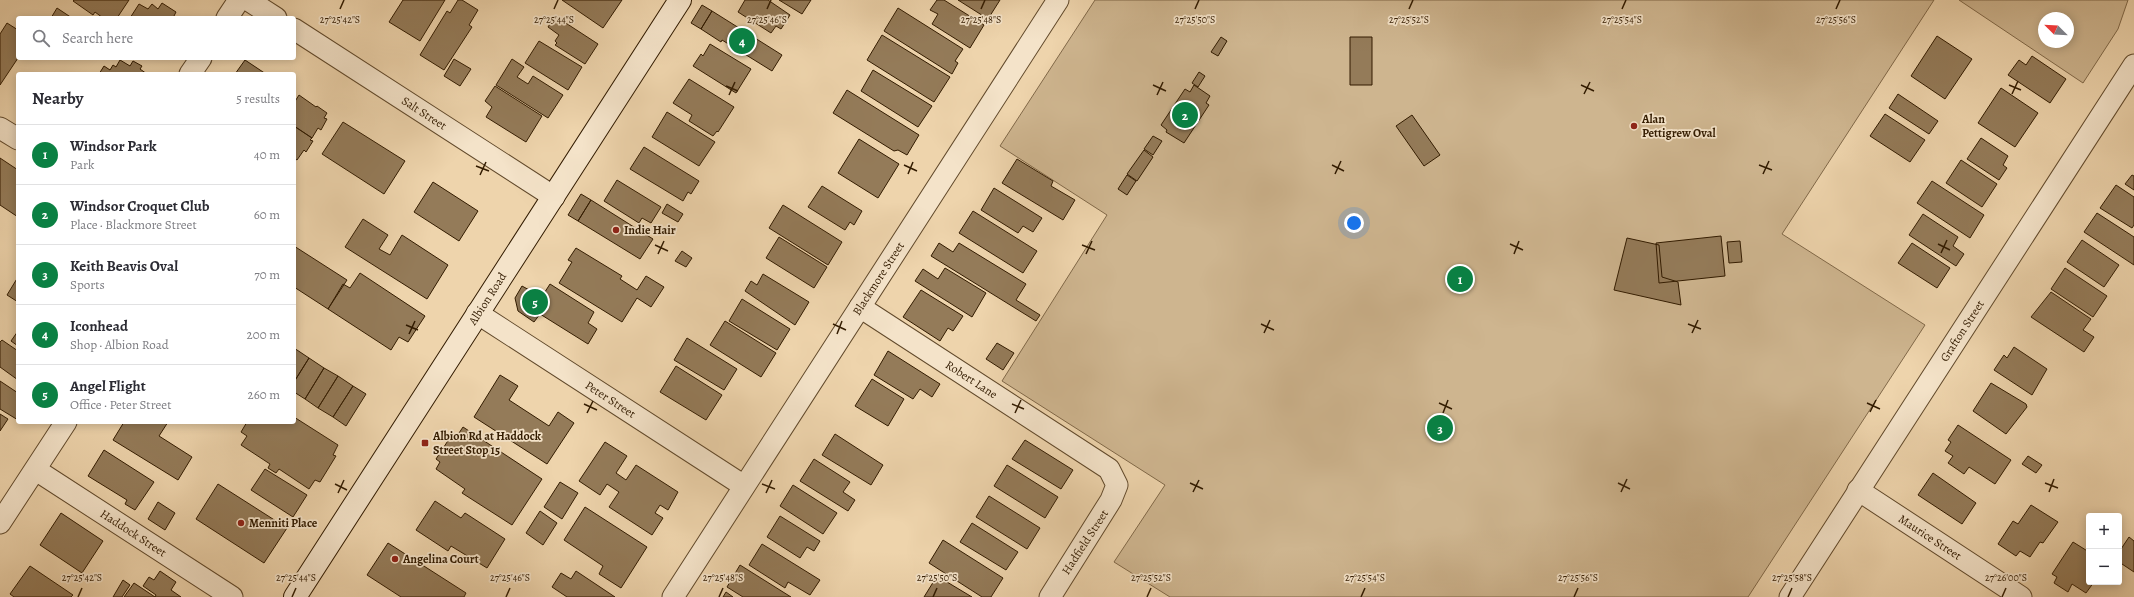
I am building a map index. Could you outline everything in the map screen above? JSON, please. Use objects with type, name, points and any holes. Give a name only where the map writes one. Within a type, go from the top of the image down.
[{"type":"main road","name":"Albion Road","points":[[294,597],[680,0]]},
{"type":"street","points":[[228,16],[239,0]]},
{"type":"street","points":[[248,0],[273,16]]},
{"type":"street","name":"Blackmore Street","points":[[672,597],[1058,0]]},
{"type":"street","name":"Salt Street","points":[[296,31],[554,197]]},
{"type":"street","points":[[191,72],[200,60]]},
{"type":"street","name":"Grafton Street","points":[[1790,597],[2134,65]]},
{"type":"street","points":[[0,128],[16,138]]},
{"type":"street","name":"Robert Lane","points":[[860,307],[1109,469],[1117,485]]},
{"type":"street","name":"Peter Street","points":[[477,313],[744,486]]},
{"type":"street","points":[[0,523],[65,424]]},
{"type":"street","name":"Haddock Street","points":[[36,470],[232,597]]},
{"type":"street","name":"Hadfield Street","points":[[1050,597],[1112,500],[1117,485]]},
{"type":"street","name":"Maurice Street","points":[[1858,490],[2021,597]]},
{"type":"shaded area","points":[[1095,0],[1934,0],[1782,234],[1925,325],[1748,597],[1170,597],[1114,562],[1165,485],[1002,381],[1107,215],[1000,146]]},
{"type":"shaded area","points":[[1959,0],[2128,0],[2118,29],[2083,83]]},
{"type":"building","points":[[129,0],[118,16],[100,16],[95,12],[93,15],[73,1]]},
{"type":"building","points":[[403,0],[445,0],[420,41],[389,22]]},
{"type":"building","points":[[458,0],[462,0],[478,10],[469,25],[472,27],[444,70],[420,55],[447,11],[450,13]]},
{"type":"building","points":[[562,0],[622,0],[603,28]]},
{"type":"building","points":[[745,0],[768,0],[790,15],[781,29],[776,26],[771,33],[738,12]]},
{"type":"building","points":[[779,0],[811,0],[802,14]]},
{"type":"building","points":[[937,0],[944,0],[984,25],[970,48],[932,24],[938,14],[930,10]]},
{"type":"building","points":[[958,0],[1000,0],[988,19]]},
{"type":"building","points":[[162,3],[176,12],[174,16],[131,16],[139,4],[148,9],[152,4],[158,9]]},
{"type":"building","points":[[702,5],[712,11],[701,29],[691,23]]},
{"type":"building","points":[[57,8],[69,16],[52,16]]},
{"type":"building","points":[[898,8],[963,49],[955,61],[958,63],[952,74],[884,31]]},
{"type":"building","points":[[712,11],[782,55],[772,71],[722,40],[721,42],[701,29]]},
{"type":"building","points":[[555,16],[598,44],[585,64],[555,45],[557,43],[555,41],[559,35],[548,27]]},
{"type":"building","points":[[7,23],[16,29],[17,60],[0,85],[0,34]]},
{"type":"building","points":[[882,35],[950,77],[934,102],[867,60]]},
{"type":"building","points":[[1937,36],[1972,59],[1945,99],[1911,76]]},
{"type":"building","points":[[1221,37],[1227,41],[1218,56],[1211,52]]},
{"type":"building","points":[[1350,37],[1372,37],[1372,85],[1350,85]]},
{"type":"building","points":[[539,41],[582,67],[568,90],[525,63]]},
{"type":"building","points":[[710,44],[751,69],[736,93],[693,66],[701,54],[703,56]]},
{"type":"building","points":[[2032,56],[2066,79],[2050,103],[2008,75],[2019,60],[2026,65]]},
{"type":"building","points":[[454,59],[471,69],[460,86],[444,76]]},
{"type":"building","points":[[512,59],[524,67],[517,77],[528,84],[533,76],[563,95],[548,118],[496,85]]},
{"type":"building","points":[[120,60],[130,66],[133,61],[142,66],[140,69],[144,72],[100,72],[104,66],[110,70],[113,65],[116,67]]},
{"type":"building","points":[[245,60],[263,72],[236,72]]},
{"type":"building","points":[[873,70],[932,106],[918,127],[861,91]]},
{"type":"building","points":[[1199,72],[1205,76],[1198,87],[1192,83]]},
{"type":"building","points":[[689,79],[734,107],[718,132],[717,131],[713,136],[689,121],[692,115],[673,103]]},
{"type":"building","points":[[1194,85],[1210,96],[1206,103],[1209,105],[1184,143],[1166,132],[1167,130],[1161,125],[1185,89],[1190,92]]},
{"type":"building","points":[[495,86],[542,116],[526,142],[486,117],[492,107],[485,101]]},
{"type":"building","points":[[2001,88],[2038,113],[2015,147],[1978,123]]},
{"type":"building","points":[[847,90],[919,135],[907,155],[898,150],[894,151],[833,113]]},
{"type":"building","points":[[1898,94],[1938,121],[1929,134],[1889,108]]},
{"type":"building","points":[[299,95],[327,113],[324,118],[327,119],[321,130],[318,128],[312,138],[296,127],[296,100]]},
{"type":"building","points":[[667,112],[715,142],[699,166],[652,137]]},
{"type":"building","points":[[1885,114],[1925,140],[1910,162],[1870,136]]},
{"type":"building","points":[[1412,115],[1440,155],[1424,166],[1396,126]]},
{"type":"building","points":[[343,122],[405,161],[384,194],[322,154]]},
{"type":"building","points":[[296,127],[312,138],[310,140],[313,141],[306,152],[304,150],[297,160]]},
{"type":"building","points":[[1153,136],[1162,141],[1153,155],[1144,149]]},
{"type":"building","points":[[1981,138],[2008,156],[2003,165],[2007,168],[1999,180],[1967,159]]},
{"type":"building","points":[[859,139],[899,164],[878,198],[838,173]]},
{"type":"building","points":[[644,147],[699,181],[691,194],[688,192],[683,201],[630,169]]},
{"type":"building","points":[[1144,150],[1153,157],[1137,181],[1127,174]]},
{"type":"building","points":[[0,158],[16,169],[16,216],[0,205]]},
{"type":"building","points":[[1017,159],[1053,181],[1051,186],[1075,200],[1063,220],[1002,183]]},
{"type":"building","points":[[1961,160],[1997,184],[1982,207],[1946,183]]},
{"type":"building","points":[[1127,175],[1136,181],[1127,195],[1118,189]]},
{"type":"building","points":[[2132,175],[2134,176],[2134,190],[2125,184]]},
{"type":"building","points":[[617,180],[661,207],[651,223],[642,218],[639,223],[604,201]]},
{"type":"building","points":[[1932,181],[1984,215],[1970,238],[1917,203]]},
{"type":"building","points":[[433,182],[478,211],[459,241],[414,212]]},
{"type":"building","points":[[2116,185],[2134,197],[2134,225],[2132,228],[2100,208]]},
{"type":"building","points":[[822,186],[862,211],[854,225],[850,222],[845,230],[808,207]]},
{"type":"building","points":[[994,188],[1042,218],[1033,232],[1023,226],[1018,233],[981,210]]},
{"type":"building","points":[[581,194],[591,200],[578,221],[568,215]]},
{"type":"building","name":"Indie Hair","points":[[591,200],[653,239],[640,259],[578,221]]},
{"type":"building","points":[[667,204],[683,214],[678,222],[662,213]]},
{"type":"building","points":[[783,205],[842,242],[828,265],[769,228]]},
{"type":"building","points":[[973,211],[1037,251],[1023,273],[959,233]]},
{"type":"building","points":[[2097,213],[2134,237],[2134,265],[2084,232]]},
{"type":"building","points":[[1923,214],[1958,237],[1953,246],[1964,254],[1956,266],[1909,235]]},
{"type":"building","points":[[363,219],[388,235],[379,249],[390,255],[402,235],[448,265],[427,299],[345,247]]},
{"type":"building","points":[[1721,236],[1725,276],[1659,283],[1656,243]]},
{"type":"building","points":[[779,237],[827,267],[814,288],[766,258]]},
{"type":"building","points":[[1627,238],[1659,245],[1662,277],[1678,282],[1681,305],[1614,290]]},
{"type":"building","points":[[2082,240],[2119,265],[2104,287],[2067,262]]},
{"type":"building","points":[[1740,241],[1742,262],[1729,263],[1727,242]]},
{"type":"building","points":[[939,243],[953,252],[959,243],[1026,284],[1016,300],[1040,315],[1036,321],[931,256]]},
{"type":"building","points":[[1912,243],[1950,268],[1937,288],[1898,263]]},
{"type":"building","points":[[296,247],[347,280],[328,309],[296,288]]},
{"type":"building","points":[[576,248],[622,276],[620,279],[637,290],[646,276],[664,287],[651,307],[637,298],[622,322],[559,283],[572,262],[568,260]]},
{"type":"building","points":[[682,251],[692,258],[686,267],[675,261]]},
{"type":"building","points":[[945,268],[986,293],[972,317],[915,281],[923,269],[938,279]]},
{"type":"building","points":[[2065,268],[2107,296],[2093,317],[2051,289]]},
{"type":"building","points":[[360,273],[425,316],[408,342],[399,337],[391,350],[328,309],[343,284],[350,288]]},
{"type":"building","points":[[763,274],[809,302],[795,325],[745,291],[751,281],[757,285]]},
{"type":"building","points":[[16,280],[16,301],[7,295]]},
{"type":"building","points":[[550,284],[594,312],[588,323],[597,329],[588,344],[540,314],[547,301],[541,298]]},
{"type":"building","points":[[522,286],[531,291],[523,303],[540,314],[534,322],[518,311],[515,298]]},
{"type":"building","points":[[921,290],[963,316],[953,331],[948,328],[940,341],[903,317]]},
{"type":"building","points":[[531,291],[547,301],[540,314],[523,303]]},
{"type":"building","points":[[2051,292],[2091,319],[2083,330],[2094,337],[2084,352],[2031,317]]},
{"type":"building","points":[[742,299],[790,329],[777,350],[729,321]]},
{"type":"building","points":[[725,321],[776,353],[761,377],[710,345]]},
{"type":"building","points":[[16,334],[16,345],[11,341]]},
{"type":"building","points":[[687,338],[737,369],[724,390],[674,360]]},
{"type":"building","points":[[2,340],[16,350],[16,379],[0,367],[0,342]]},
{"type":"building","points":[[997,343],[1014,353],[1003,370],[986,359]]},
{"type":"building","points":[[2014,347],[2047,369],[2032,395],[1994,370],[2004,355],[2007,358]]},
{"type":"building","points":[[296,349],[309,358],[296,379]]},
{"type":"building","points":[[888,351],[940,384],[932,397],[920,389],[913,399],[874,375]]},
{"type":"building","points":[[309,358],[324,368],[305,399],[296,393],[296,379]]},
{"type":"building","points":[[676,366],[722,395],[706,420],[660,392]]},
{"type":"building","points":[[324,368],[338,376],[318,408],[305,399]]},
{"type":"building","points":[[500,375],[518,386],[509,400],[549,426],[558,412],[574,423],[547,464],[474,417]]},
{"type":"building","points":[[338,376],[353,386],[333,417],[318,408]]},
{"type":"building","points":[[872,379],[904,399],[888,426],[855,406]]},
{"type":"building","points":[[0,381],[16,392],[16,419],[0,409]]},
{"type":"building","points":[[1991,383],[2026,404],[2027,407],[2006,434],[1973,411]]},
{"type":"building","points":[[353,386],[366,394],[346,426],[333,417]]},
{"type":"building","points":[[0,414],[8,419],[0,431]]},
{"type":"building","points":[[296,418],[338,445],[333,455],[336,456],[320,482],[315,480],[309,489],[279,469],[276,473],[268,468],[270,464],[241,445],[247,436],[241,432],[246,424],[296,424]]},
{"type":"building","points":[[123,424],[167,424],[159,436],[192,457],[178,480],[113,440]]},
{"type":"building","points":[[1958,425],[2011,460],[1995,484],[1969,467],[1964,474],[1948,463],[1953,456],[1945,451],[1951,442],[1948,440]]},
{"type":"building","points":[[463,427],[542,479],[512,525],[462,493],[465,489],[436,469],[440,462],[436,459],[453,433],[457,436]]},
{"type":"building","points":[[835,434],[883,465],[871,485],[822,455]]},
{"type":"building","points":[[1025,440],[1073,470],[1061,489],[1012,459]]},
{"type":"building","points":[[605,442],[627,456],[616,473],[626,480],[636,465],[678,492],[668,510],[660,505],[655,513],[663,518],[652,535],[609,507],[619,492],[607,484],[600,495],[579,481]]},
{"type":"building","points":[[104,450],[154,482],[135,510],[125,504],[127,500],[88,476]]},
{"type":"building","points":[[2028,456],[2042,465],[2036,473],[2022,464]]},
{"type":"building","points":[[814,459],[850,482],[843,492],[855,500],[848,511],[800,481]]},
{"type":"building","points":[[1007,465],[1058,497],[1045,518],[994,486]]},
{"type":"building","points":[[265,469],[307,495],[293,517],[251,490]]},
{"type":"building","points":[[1933,473],[1976,503],[1962,524],[1918,495]]},
{"type":"building","points":[[560,482],[578,493],[562,519],[544,507]]},
{"type":"building","name":"Menniti Place","points":[[218,484],[287,528],[264,563],[196,519]]},
{"type":"building","points":[[793,485],[837,513],[823,534],[780,506]]},
{"type":"building","points":[[989,496],[1040,528],[1027,549],[976,517]]},
{"type":"building","points":[[435,501],[461,518],[465,513],[505,539],[487,568],[451,546],[448,551],[416,530]]},
{"type":"building","points":[[158,502],[175,513],[165,530],[148,519]]},
{"type":"building","points":[[2031,505],[2058,522],[2043,543],[2040,542],[2030,557],[2020,551],[2016,556],[1998,544],[2013,521],[2018,524]]},
{"type":"building","points":[[585,507],[647,547],[621,588],[599,574],[603,566],[564,540]]},
{"type":"building","points":[[540,511],[557,523],[543,545],[526,533]]},
{"type":"building","points":[[61,513],[103,541],[82,573],[40,545]]},
{"type":"building","points":[[780,516],[820,541],[814,551],[807,547],[800,558],[767,537]]},
{"type":"building","points":[[972,523],[1018,552],[1006,570],[960,542]]},
{"type":"building","points":[[2129,537],[2134,541],[2134,572],[2122,564],[2122,548]]},
{"type":"building","points":[[943,540],[1003,578],[991,597],[982,597],[929,563]]},
{"type":"building","points":[[2073,542],[2086,550],[2086,585],[2092,585],[2086,593],[2072,584],[2068,592],[2054,583],[2057,577],[2052,574]]},
{"type":"building","name":"Angelina Court","points":[[388,543],[466,593],[464,597],[401,597],[367,575]]},
{"type":"building","points":[[762,544],[820,580],[810,595],[788,582],[785,588],[749,565]]},
{"type":"building","points":[[740,565],[791,597],[743,597],[727,587]]},
{"type":"building","points":[[30,566],[73,595],[71,597],[14,597],[10,594]]},
{"type":"building","points":[[160,571],[176,582],[171,590],[181,597],[155,597],[156,595],[143,586],[149,577],[154,580]]},
{"type":"building","points":[[576,571],[615,597],[567,597],[552,587],[561,573],[571,579]]},
{"type":"building","points":[[937,576],[972,597],[924,597]]},
{"type":"building","points":[[123,580],[130,585],[122,597],[113,597]]},
{"type":"building","points":[[134,583],[155,597],[124,597]]},
{"type":"building","points":[[726,592],[733,597],[723,597]]},
{"type":"place","name":"Iconhead","points":[[742,41]]},
{"type":"place","name":"Windsor Croquet Club","points":[[1185,115]]},
{"type":"place","name":"Alan Pettigrew Oval","points":[[1634,126]]},
{"type":"place","name":"Indie Hair","points":[[616,230]]},
{"type":"place","name":"Windsor Park","points":[[1460,279]]},
{"type":"place","name":"Angel Flight","points":[[535,302]]},
{"type":"place","name":"Keith Beavis Oval","points":[[1440,428]]},
{"type":"place","name":"Albion Rd at Haddock Street Stop 15","points":[[425,443]]},
{"type":"place","name":"Menniti Place","points":[[241,523]]},
{"type":"place","name":"Angelina Court","points":[[395,559]]}]
